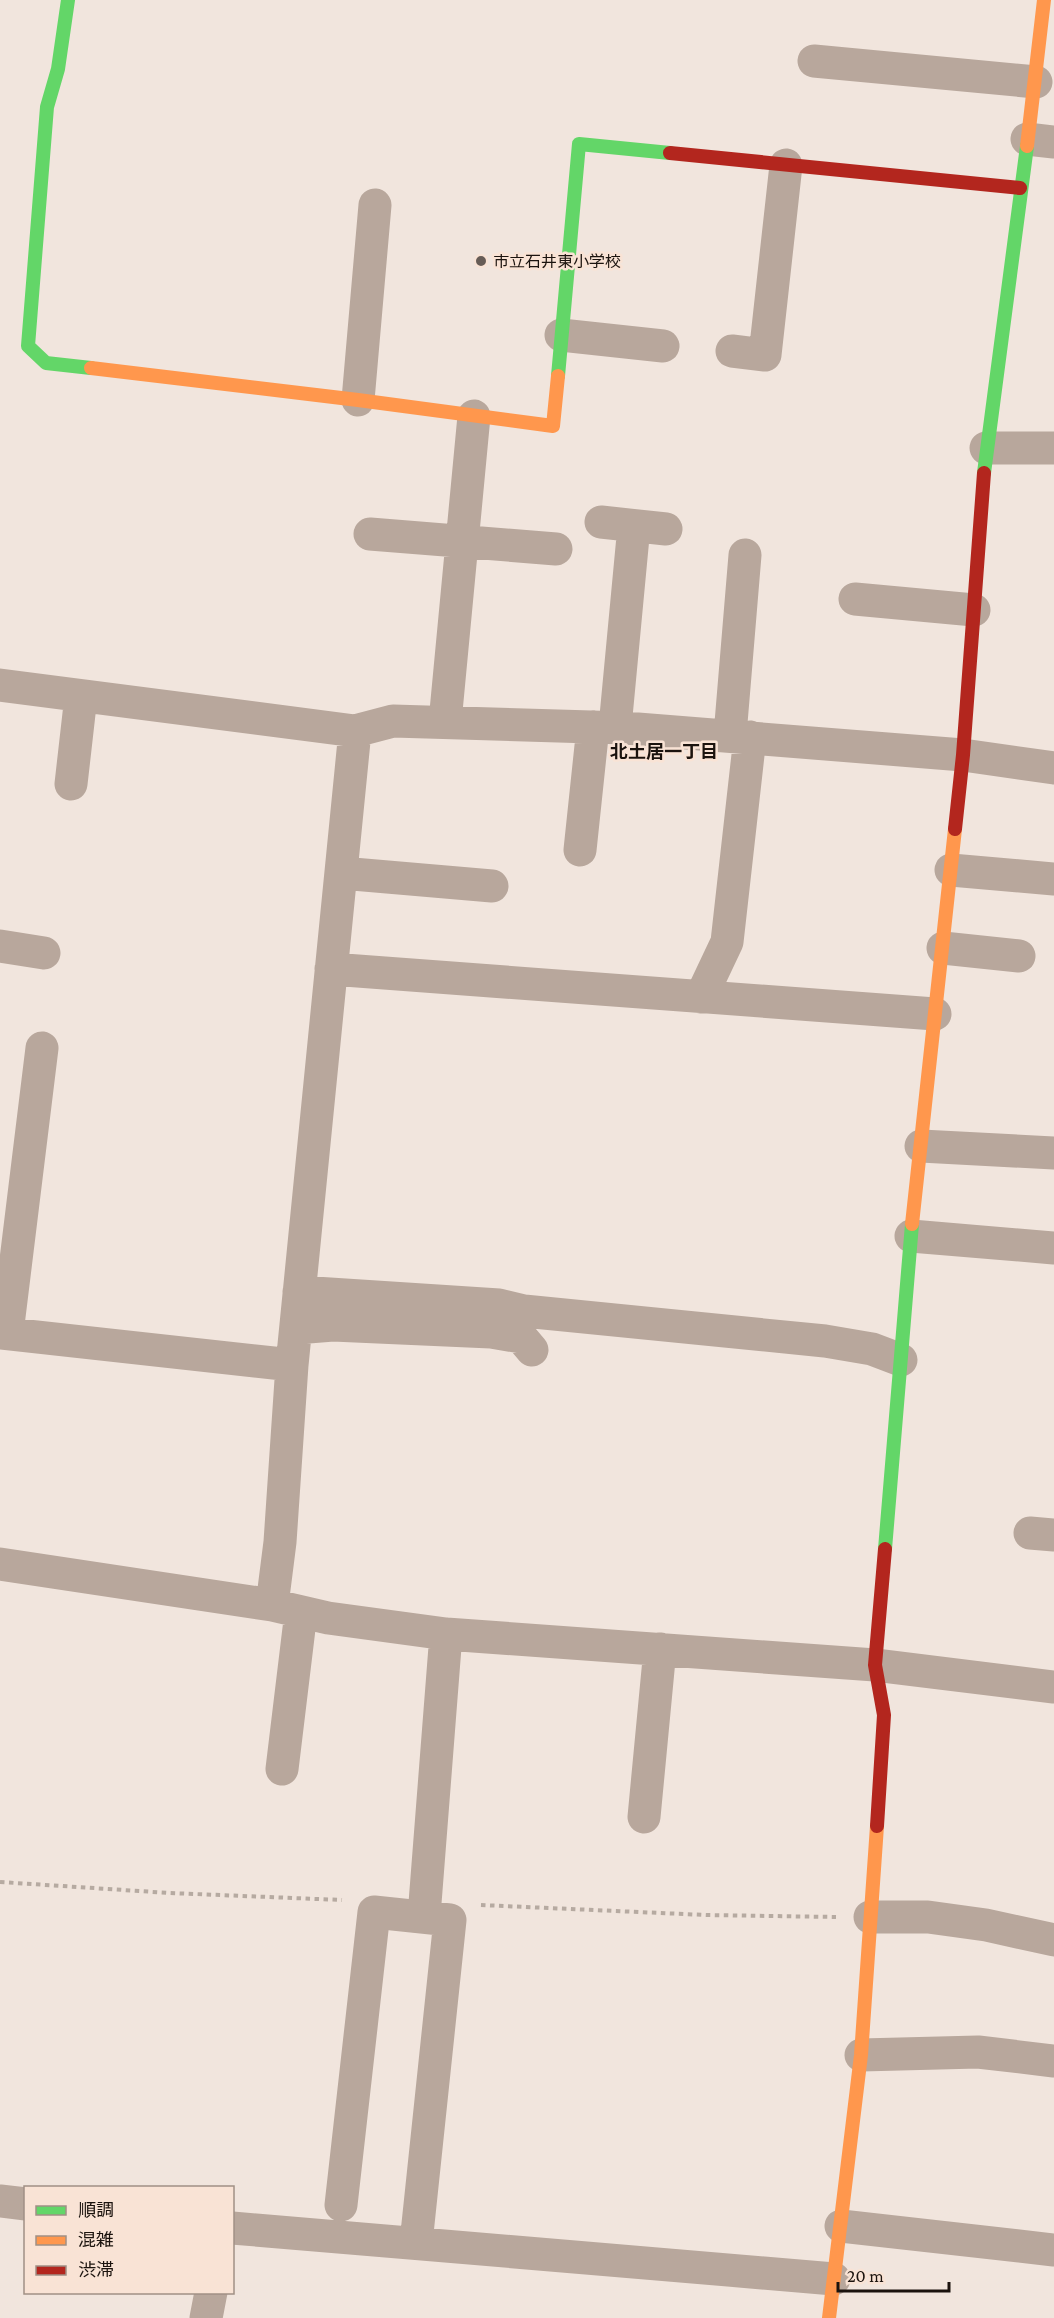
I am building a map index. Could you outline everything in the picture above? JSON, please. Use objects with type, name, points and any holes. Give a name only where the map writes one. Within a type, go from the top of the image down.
[{"type":"street","points":[[68,0],[58,69],[47,107],[28,346],[46,363],[554,426],[579,144],[1020,188]]},
{"type":"street","points":[[829,2318],[861,2055],[884,1715],[875,1665],[911,1236],[963,755],[986,448],[1020,188],[1041,141],[1036,82],[1044,0]]},
{"type":"street","points":[[814,61],[1036,82]]},
{"type":"street","points":[[732,351],[765,355],[786,165]]},
{"type":"street","points":[[358,400],[375,205]]},
{"type":"street","points":[[561,335],[663,346]]},
{"type":"street","points":[[445,722],[474,416]]},
{"type":"street","points":[[986,448],[1054,448]]},
{"type":"street","points":[[580,850],[604,727],[650,528],[601,522]]},
{"type":"street","points":[[370,534],[555,549]]},
{"type":"street","points":[[701,997],[727,942],[740,736],[745,555]]},
{"type":"street","points":[[855,599],[974,610]]},
{"type":"street","points":[[0,685],[355,731],[393,721],[604,727],[963,755],[1054,768]]},
{"type":"street","points":[[71,784],[81,696]]},
{"type":"street","points":[[282,1769],[286,1608],[280,1542],[292,1365],[355,731]]},
{"type":"street","points":[[951,870],[1054,879]]},
{"type":"street","points":[[341,873],[492,886]]},
{"type":"street","points":[[0,946],[44,953]]},
{"type":"street","points":[[942,948],[1019,956]]},
{"type":"street","points":[[331,969],[935,1014]]},
{"type":"street","points":[[42,1048],[4,1333],[292,1365]]},
{"type":"street","points":[[921,1146],[1054,1153]]},
{"type":"street","points":[[911,1236],[1054,1248]]},
{"type":"street","points":[[299,1292],[499,1305],[526,1333]]},
{"type":"street","points":[[296,1328],[333,1325],[491,1332],[825,1341],[872,1349],[901,1360]]},
{"type":"street","points":[[0,1564],[286,1608],[328,1618],[446,1634],[875,1665],[1054,1687]]},
{"type":"street","points":[[424,1917],[446,1634]]},
{"type":"street","points":[[644,1817],[660,1649]]},
{"type":"street","points":[[341,2205],[374,1912],[450,1920],[416,2243]]},
{"type":"street","points":[[870,1917],[928,1917],[986,1925],[1054,1940]]},
{"type":"street","points":[[861,2055],[978,2052],[1054,2061]]},
{"type":"street","points":[[0,2201],[24,2204]]},
{"type":"street","points":[[841,2226],[1054,2250]]},
{"type":"street","points":[[234,2228],[834,2279]]},
{"type":"street","points":[[206,2318],[211,2294]]},
{"type":"traffic: fast","points":[[68,0],[58,69],[47,107],[28,346],[46,363],[91,368]]},
{"type":"traffic: fast","points":[[558,376],[579,144],[670,153]]},
{"type":"traffic: fast","points":[[984,473],[1027,146]]},
{"type":"traffic: fast","points":[[885,1549],[912,1224]]},
{"type":"traffic: slow","points":[[1027,146],[1044,0]]},
{"type":"traffic: slow","points":[[91,368],[553,426],[558,376]]},
{"type":"traffic: slow","points":[[912,1224],[955,829]]},
{"type":"traffic: slow","points":[[829,2318],[861,2055],[877,1826]]},
{"type":"traffic: jam","points":[[670,153],[1020,188]]},
{"type":"traffic: jam","points":[[955,829],[963,755],[984,473]]},
{"type":"traffic: jam","points":[[877,1826],[884,1715],[875,1665],[885,1549]]},
{"type":"place","name":"市立石井東小学校","points":[[481,261]]},
{"type":"district","name":"北土居一丁目","points":[[664,752]]}]
